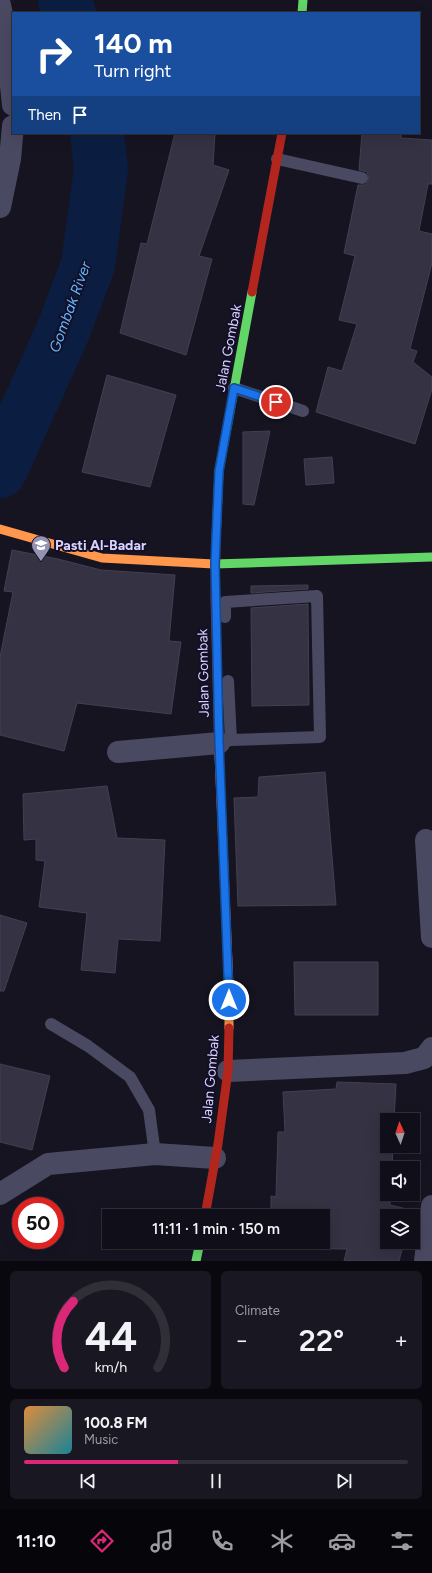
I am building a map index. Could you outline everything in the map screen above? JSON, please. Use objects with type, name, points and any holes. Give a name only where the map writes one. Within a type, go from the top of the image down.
[{"type":"main road","points":[[302,12],[304,0]]},
{"type":"main road","name":"Jalan Gombak","points":[[206,1209],[228,1071],[230,986],[225,741],[215,564],[219,471],[282,134]]},
{"type":"main road","points":[[0,529],[102,558],[215,564],[432,557]]},
{"type":"main road","points":[[196,1261],[199,1249]]},
{"type":"street","points":[[0,4],[5,28],[12,95]]},
{"type":"street","points":[[0,109],[12,115]]},
{"type":"street","points":[[0,207],[10,159],[12,134]]},
{"type":"street","points":[[118,752],[225,741]]},
{"type":"street","points":[[426,840],[432,937]]},
{"type":"street","points":[[228,1071],[405,1063],[424,1058],[432,1048]]},
{"type":"street","points":[[0,1194],[48,1164],[155,1154],[215,1158]]},
{"type":"street","points":[[425,1261],[432,1206]]},
{"type":"lane","points":[[277,159],[362,178]]},
{"type":"lane","points":[[234,388],[303,411]]},
{"type":"lane","points":[[317,596],[320,737],[225,741],[225,602],[317,596]]},
{"type":"lane","points":[[51,1024],[88,1046],[130,1077],[149,1110],[155,1154]]},
{"type":"building","points":[[175,134],[215,134],[213,165],[229,170],[199,256],[212,259],[186,355],[120,333],[141,243],[147,244]]},
{"type":"building","points":[[362,134],[401,134],[401,138],[432,140],[432,184],[428,184],[419,231],[432,234],[432,263],[410,349],[417,351],[413,362],[432,377],[432,389],[415,444],[316,412],[328,367],[342,371],[357,324],[339,320],[355,256],[344,253],[358,185],[365,185],[369,179],[367,172],[359,170]]},
{"type":"building","points":[[107,375],[176,395],[150,487],[82,472]]},
{"type":"building","points":[[270,431],[254,505],[243,504],[243,432]]},
{"type":"building","points":[[332,457],[334,483],[306,485],[304,459]]},
{"type":"building","points":[[12,550],[58,559],[101,570],[175,575],[169,641],[181,642],[171,714],[77,703],[64,751],[0,735],[0,657],[13,592],[4,591]]},
{"type":"building","points":[[308,585],[308,589],[251,593],[251,586]]},
{"type":"building","points":[[308,604],[309,705],[252,706],[251,608]]},
{"type":"building","points":[[325,772],[336,905],[238,906],[234,798],[258,797],[259,777]]},
{"type":"building","points":[[107,786],[117,838],[165,840],[160,941],[118,939],[115,973],[81,970],[87,913],[39,907],[45,861],[36,860],[36,839],[24,840],[23,794]]},
{"type":"building","points":[[0,915],[27,923],[4,991],[0,991]]},
{"type":"building","points":[[294,962],[378,962],[378,1015],[295,1015]]},
{"type":"building","points":[[0,1064],[50,1076],[32,1150],[0,1142]]},
{"type":"building","points":[[337,1082],[396,1084],[394,1113],[380,1113],[380,1153],[393,1153],[392,1161],[380,1161],[380,1201],[390,1201],[390,1205],[407,1209],[380,1209],[380,1249],[402,1249],[399,1261],[344,1261],[347,1249],[330,1249],[330,1209],[271,1209],[271,1196],[276,1197],[278,1132],[285,1132],[283,1092],[336,1089]]},
{"type":"waterway","name":"Gombak River","points":[[65,0],[69,12]]},
{"type":"waterway","name":"Gombak River","points":[[0,471],[63,331],[88,265],[101,169],[97,134]]},
{"type":"traffic: fast","points":[[302,12],[303,0]]},
{"type":"traffic: fast","points":[[216,540],[219,471],[252,292]]},
{"type":"traffic: fast","points":[[214,564],[432,557]]},
{"type":"traffic: fast","points":[[196,1261],[199,1249]]},
{"type":"traffic: slow","points":[[0,529],[102,558],[214,564]]},
{"type":"traffic: slow","points":[[219,754],[229,986],[229,1028]]},
{"type":"traffic: jam","points":[[252,292],[282,134]]},
{"type":"traffic: jam","points":[[216,540],[215,599],[219,754]]},
{"type":"traffic: jam","points":[[206,1209],[218,1144],[228,1071],[229,1028]]},
{"type":"place","name":"Pasti Al-Badar","points":[[41,562]]},
{"type":"route","points":[[229,1000],[230,986],[219,742],[215,599],[219,471],[234,388],[276,402]]}]
